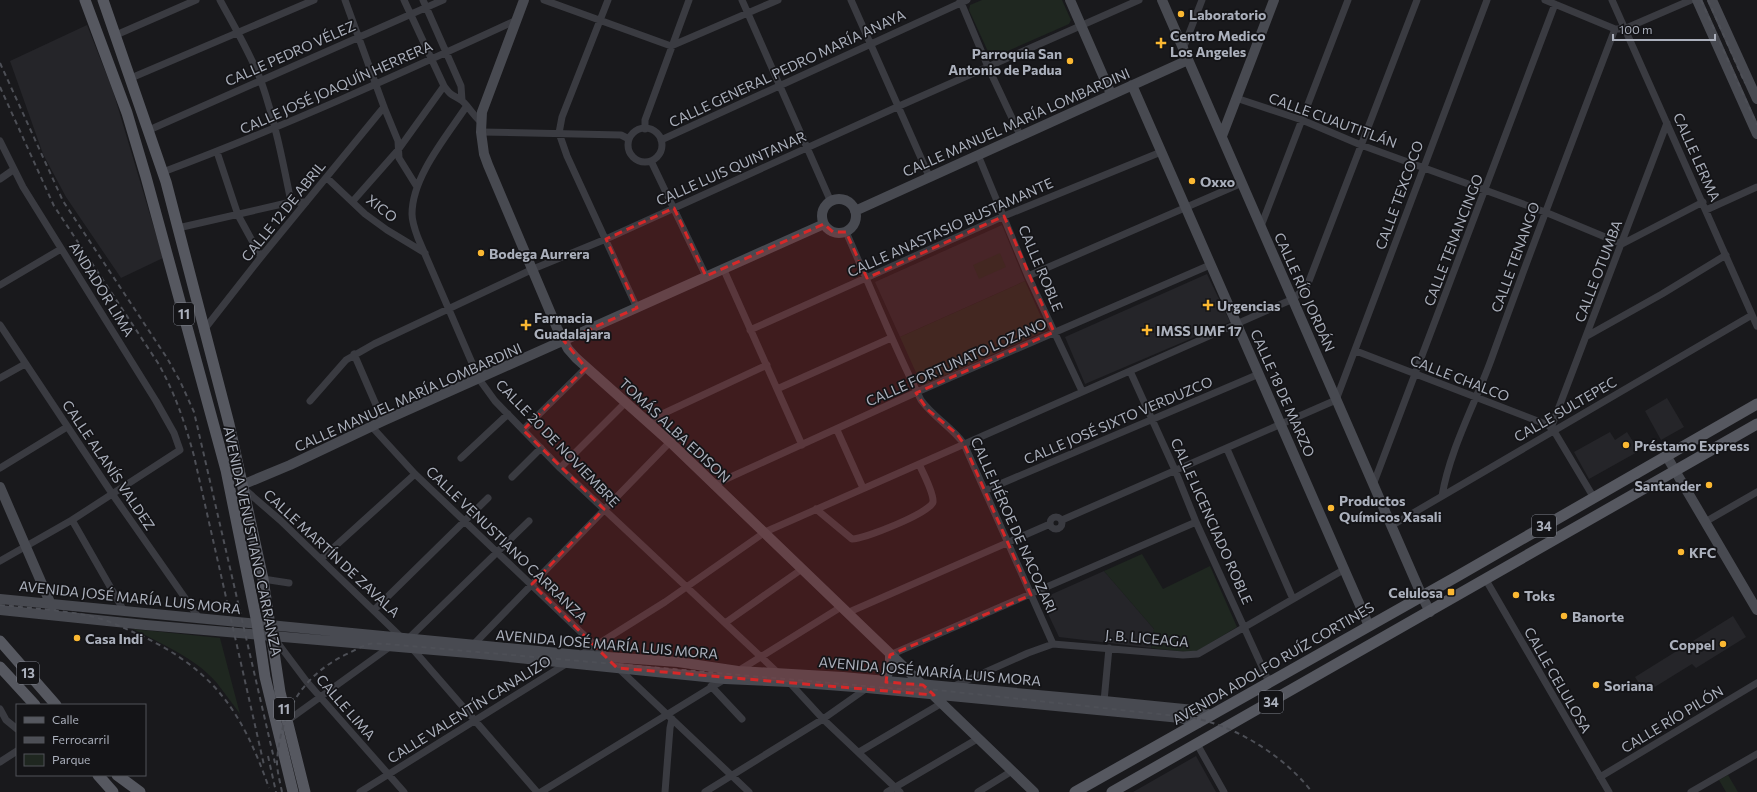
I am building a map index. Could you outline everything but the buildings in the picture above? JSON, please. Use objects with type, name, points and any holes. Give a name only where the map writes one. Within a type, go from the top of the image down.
[{"type":"main road","name":"AVENIDA VENUSTIANO CARRANZA","points":[[85,0],[127,113],[167,249],[226,470],[258,629],[265,677],[293,792]]},
{"type":"main road","name":"AVENIDA VENUSTIANO CARRANZA","points":[[103,0],[163,172],[203,331],[229,424],[263,579],[272,630],[280,692],[305,792]]},
{"type":"main road","name":"AVENIDA ADOLFO RUÍZ CORTINES","points":[[1075,792],[1667,457],[1757,404]]},
{"type":"main road","name":"34","points":[[1112,792],[1430,612],[1757,424]]},
{"type":"main road","name":"13","points":[[0,641],[55,704]]},
{"type":"main road","name":"13","points":[[0,667],[34,704]]},
{"type":"main road","points":[[99,776],[113,792]]},
{"type":"main road","points":[[117,776],[131,792]]},
{"type":"main road","points":[[117,776],[140,792]]},
{"type":"street","points":[[116,35],[196,0]]},
{"type":"street","points":[[220,0],[261,81],[279,143],[291,202]]},
{"type":"street","points":[[131,78],[314,0]]},
{"type":"street","points":[[345,0],[384,108],[398,141],[399,158],[417,187]]},
{"type":"street","points":[[404,0],[444,86],[454,97],[462,100]]},
{"type":"street","name":"CALLE PEDRO VÉLEZ","points":[[149,130],[410,14],[425,4],[443,0]]},
{"type":"street","name":"TOMÁS ALBA EDISON","points":[[524,0],[485,101],[480,121],[481,132],[484,154],[488,165],[568,349],[586,368],[670,442],[713,485],[765,532],[890,655],[934,694],[1034,792]]},
{"type":"street","points":[[544,0],[600,22],[671,46],[778,0]]},
{"type":"street","points":[[608,0],[565,108],[559,133],[566,156],[606,239],[636,308]]},
{"type":"street","points":[[645,129],[645,120],[689,0]]},
{"type":"street","points":[[742,0],[831,202]]},
{"type":"street","points":[[851,0],[897,107],[929,176]]},
{"type":"street","points":[[1070,0],[1111,94]]},
{"type":"street","name":"CALLE LUIS QUINTANAR","points":[[310,401],[338,367],[354,354],[448,308],[533,269],[606,239],[1081,24],[1139,0]]},
{"type":"street","name":"CALLE RÍO JORDÁN","points":[[1162,0],[1373,485],[1430,612]]},
{"type":"street","points":[[1183,49],[1202,0]]},
{"type":"street","points":[[1222,136],[1274,0]]},
{"type":"street","points":[[1261,226],[1348,0]]},
{"type":"street","points":[[1293,299],[1306,287],[1416,0]]},
{"type":"street","name":"CALLE TEXCOCO","points":[[1336,400],[1356,351],[1487,0]]},
{"type":"street","points":[[1545,0],[1616,29],[1624,29],[1691,0]]},
{"type":"street","name":"CALLE LERMA","points":[[1612,0],[1757,326]]},
{"type":"street","points":[[1697,0],[1757,134]]},
{"type":"street","points":[[1712,0],[1757,99]]},
{"type":"street","points":[[963,1],[988,67],[1020,135]]},
{"type":"street","name":"CALLE GENERAL PEDRO MARÍA ANAYA","points":[[661,140],[963,1]]},
{"type":"street","points":[[425,4],[461,86],[462,100],[466,107],[480,121]]},
{"type":"street","name":"CALLE TENANCINGO","points":[[1373,485],[1486,191],[1555,4]]},
{"type":"street","name":"CALLE JOSÉ JOAQUÍN HERRERA","points":[[163,172],[274,129],[376,85],[517,20]]},
{"type":"street","name":"CALLE TENANGO","points":[[1442,496],[1450,463],[1477,398],[1545,212],[1616,29]]},
{"type":"street","name":"CALLE MANUEL MARÍA LOMBARDINI","points":[[856,211],[929,176],[1188,60]]},
{"type":"street","name":"CALLE 18 DE MARZO","points":[[1132,85],[1369,626]]},
{"type":"street","points":[[353,202],[398,150],[444,86]]},
{"type":"street","name":"CALLE CUAUTITLÁN","points":[[1236,98],[1302,120],[1361,145],[1545,212],[1622,244]]},
{"type":"street","points":[[417,187],[429,164],[466,107]]},
{"type":"street","name":"CALLE 12 DE ABRIL","points":[[203,331],[261,257],[384,108]]},
{"type":"street","name":"CALLE OTUMBA","points":[[1552,429],[1667,123]]},
{"type":"street","points":[[645,129],[655,132],[661,140],[661,150],[659,155],[651,161],[640,162],[631,155],[628,144],[636,131],[645,129]]},
{"type":"street","points":[[481,132],[559,133],[621,136],[630,139]]},
{"type":"street","name":"ANDADOR LIMA","points":[[0,141],[13,170],[156,401],[174,433],[180,450],[113,494]]},
{"type":"street","points":[[217,152],[238,215],[261,257]]},
{"type":"street","name":"CALLE ANASTASIO BUSTAMANTE","points":[[750,330],[1004,216],[1161,152]]},
{"type":"street","name":"CALLE ROBLE","points":[[978,155],[1028,276],[1082,391]]},
{"type":"street","points":[[651,161],[706,276]]},
{"type":"street","points":[[0,179],[13,170]]},
{"type":"street","name":"XICO","points":[[327,178],[387,230],[425,254]]},
{"type":"street","points":[[1028,276],[1242,183]]},
{"type":"street","name":"CALLE 20 DE NOVIEMBRE","points":[[417,187],[412,216],[425,254],[480,379],[495,401],[560,468],[776,672]]},
{"type":"street","points":[[1706,210],[1757,187]]},
{"type":"street","points":[[843,200],[851,204],[856,211],[856,221],[854,226],[846,232],[833,232],[824,224],[822,214],[831,202],[843,200]]},
{"type":"street","points":[[178,228],[291,202],[306,202]]},
{"type":"street","points":[[1622,244],[1703,202]]},
{"type":"street","name":"CALLE MANUEL MARÍA LOMBARDINI","points":[[243,486],[383,421],[480,379],[723,268],[824,224]]},
{"type":"street","name":"CALLE HÉROE DE NACOZARI","points":[[846,232],[867,278],[891,338],[917,392],[927,409],[957,434],[964,444],[986,490],[1008,544],[1053,644]]},
{"type":"street","points":[[0,285],[61,249]]},
{"type":"street","points":[[1587,336],[1662,294],[1726,255]]},
{"type":"street","name":"CALLE FORTUNATO LOZANO","points":[[713,485],[837,430],[917,392],[1210,265]]},
{"type":"street","points":[[723,268],[802,445]]},
{"type":"street","name":"CALLE VALENTÍN CANALIZO","points":[[360,792],[567,664],[686,588],[765,532],[1293,299]]},
{"type":"street","name":"CALLE SULTEPEC","points":[[1391,526],[1552,429],[1752,315]]},
{"type":"street","name":"CALLE ALANÍS VALDEZ","points":[[0,325],[24,364],[199,618]]},
{"type":"street","points":[[777,389],[891,338]]},
{"type":"street","name":"CALLE CHALCO","points":[[1356,351],[1552,429]]},
{"type":"street","points":[[354,354],[383,421]]},
{"type":"street","points":[[0,378],[24,364]]},
{"type":"street","points":[[650,425],[658,416],[767,365]]},
{"type":"street","points":[[523,430],[586,368]]},
{"type":"street","name":"CALLE LICENCIADO ROBLE","points":[[1130,371],[1175,470],[1196,522],[1269,682]]},
{"type":"street","name":"CALLE JOSÉ SIXTO VERDUZCO","points":[[986,490],[1259,374]]},
{"type":"street","points":[[738,671],[844,610],[1008,544],[1050,524],[1053,528],[1060,528],[1062,520],[1336,400]]},
{"type":"street","points":[[560,468],[625,402]]},
{"type":"street","points":[[460,458],[508,414]]},
{"type":"street","points":[[0,468],[67,427]]},
{"type":"street","name":"CALLE VENUSTIANO CARRANZA","points":[[372,427],[415,474],[499,552],[617,668],[749,792]]},
{"type":"street","points":[[1552,429],[1594,498]]},
{"type":"street","points":[[837,430],[864,488]]},
{"type":"street","points":[[473,644],[670,442]]},
{"type":"street","points":[[512,477],[540,448]]},
{"type":"street","points":[[1227,449],[1293,599]]},
{"type":"street","points":[[1667,457],[1757,610]]},
{"type":"street","points":[[816,509],[852,539],[865,537],[886,529],[932,505],[932,495],[919,464]]},
{"type":"street","points":[[321,559],[415,474]]},
{"type":"street","name":"CALLE MARTÍN DE ZAVALA","points":[[243,486],[407,641],[473,721],[537,792]]},
{"type":"street","points":[[0,487],[55,615]]},
{"type":"street","points":[[1705,522],[1757,492]]},
{"type":"street","points":[[0,561],[72,520],[113,494]]},
{"type":"street","points":[[374,610],[488,498]]},
{"type":"street","points":[[72,520],[124,611]]},
{"type":"street","points":[[407,641],[529,521]]},
{"type":"street","points":[[884,682],[890,668],[890,655],[1196,522]]},
{"type":"street","points":[[725,623],[802,569]]},
{"type":"street","name":"J. B. LICEAGA","points":[[934,694],[1028,653],[1053,644],[1192,655],[1208,650],[1345,569]]},
{"type":"street","points":[[263,579],[289,583]]},
{"type":"street","name":"CALLE CELULOSA","points":[[1486,580],[1609,792]]},
{"type":"street","name":"AVENIDA JOSÉ MARÍA LUIS MORA","points":[[0,599],[199,618],[258,629]]},
{"type":"street","name":"AVENIDA JOSÉ MARÍA LUIS MORA","points":[[0,610],[407,641],[473,644],[607,658],[678,662],[738,671],[776,672],[884,682],[953,686],[1194,710],[1212,715]]},
{"type":"street","name":"AVENIDA JOSÉ MARÍA LUIS MORA","points":[[272,630],[392,646],[407,641],[567,664],[725,679],[789,682],[934,694],[1182,718],[1198,723]]},
{"type":"street","name":"CALLE LIMA","points":[[272,630],[286,657],[404,792]]},
{"type":"street","points":[[279,733],[287,721],[392,646]]},
{"type":"street","points":[[1104,701],[1109,648]]},
{"type":"street","points":[[541,792],[669,717],[712,686],[725,679]]},
{"type":"street","points":[[789,682],[823,719],[897,790]]},
{"type":"street","name":"CALLE RÍO PILÓN","points":[[1600,777],[1757,683]]},
{"type":"street","points":[[712,686],[742,719]]},
{"type":"street","points":[[705,792],[823,719],[867,688]]},
{"type":"street","points":[[858,752],[942,703]]},
{"type":"street","points":[[0,709],[6,720],[16,728]]},
{"type":"street","points":[[665,792],[670,728],[669,717]]},
{"type":"street","points":[[888,792],[897,790],[979,738]]},
{"type":"street","points":[[1197,744],[1224,792]]},
{"type":"street","points":[[0,762],[16,752]]},
{"type":"street","points":[[1691,792],[1757,754]]},
{"type":"street","points":[[978,792],[1012,771]]},
{"type":"highlighted area","points":[[674,208],[706,276],[824,224],[833,232],[846,232],[867,278],[1004,216],[1054,332],[916,393],[927,409],[957,434],[964,444],[1031,595],[890,655],[886,682],[923,685],[934,695],[617,668],[532,584],[604,509],[523,430],[586,368],[564,341],[637,308],[606,239]]},
{"type":"shaded area","points":[[87,25],[113,91],[163,258],[121,278],[66,197],[43,154],[10,61]]},
{"type":"shaded area","points":[[1002,225],[1025,281],[900,337],[875,282]]},
{"type":"shaded area","name":"IMSS UMF 17","points":[[1207,274],[1230,322],[1085,384],[1065,337]]},
{"type":"shaded area","points":[[1667,398],[1684,427],[1661,440],[1645,411]]},
{"type":"shaded area","points":[[1610,432],[1615,440],[1627,432],[1639,451],[1589,479],[1574,452]]},
{"type":"shaded area","points":[[1104,571],[1154,629],[1151,648],[1059,637],[1041,599]]},
{"type":"shaded area","points":[[1733,616],[1746,637],[1696,668],[1692,664],[1645,693],[1635,677]]},
{"type":"shaded area","points":[[1196,756],[1216,792],[1133,792]]},
{"type":"green space","points":[[982,0],[1062,0],[1071,20],[1069,24],[994,57],[990,56],[969,10],[970,5]]},
{"type":"green space","points":[[1000,253],[1006,267],[979,279],[973,265]]},
{"type":"green space","points":[[1025,281],[1047,330],[922,386],[900,337]]},
{"type":"green space","points":[[1142,554],[1163,589],[1210,566],[1237,627],[1194,653],[1151,648],[1154,629],[1104,571]]},
{"type":"green space","points":[[133,629],[220,638],[240,714],[216,682],[198,665]]},
{"type":"green space","points":[[1728,775],[1738,792],[1726,792],[1719,780]]},
{"type":"railway","points":[[1701,0],[1757,125]]},
{"type":"railway","points":[[1708,0],[1745,83]]},
{"type":"railway","points":[[0,63],[63,201],[167,358],[180,381],[194,412],[275,763]]},
{"type":"railway","points":[[0,87],[54,206],[158,363],[179,408],[194,456],[264,765]]},
{"type":"railway","points":[[0,605],[68,612],[104,620],[144,637],[190,665],[224,698],[237,717],[249,738],[269,788]]},
{"type":"railway","points":[[282,792],[277,765],[279,744],[289,711],[297,697],[319,672],[349,653],[369,644],[387,644],[899,689],[928,689],[1195,718],[1228,729],[1260,745],[1288,767],[1312,792]]},
{"type":"railway","points":[[268,756],[276,792]]},
{"type":"place","name":"Laboratorio","points":[[1181,14]]},
{"type":"place","name":"Centro Medico Los Angeles","points":[[1161,43]]},
{"type":"place","name":"Parroquia San Antonio de Padua","points":[[1070,61]]},
{"type":"place","name":"Oxxo","points":[[1192,181]]},
{"type":"place","name":"Bodega Aurrera","points":[[481,253]]},
{"type":"place","name":"Urgencias","points":[[1208,305]]},
{"type":"place","name":"Farmacia Guadalajara","points":[[526,325]]},
{"type":"place","name":"IMSS UMF 17","points":[[1147,330]]},
{"type":"place","name":"Préstamo Express","points":[[1626,445]]},
{"type":"place","name":"Santander","points":[[1709,485]]},
{"type":"place","name":"Productos Químicos Xasali","points":[[1331,508]]},
{"type":"place","name":"KFC","points":[[1681,552]]},
{"type":"place","name":"Celulosa","points":[[1451,592]]},
{"type":"place","name":"Toks","points":[[1516,595]]},
{"type":"place","name":"Banorte","points":[[1564,616]]},
{"type":"place","name":"Casa Indi","points":[[77,638]]},
{"type":"place","name":"Coppel","points":[[1723,644]]},
{"type":"place","name":"Soriana","points":[[1596,685]]}]
